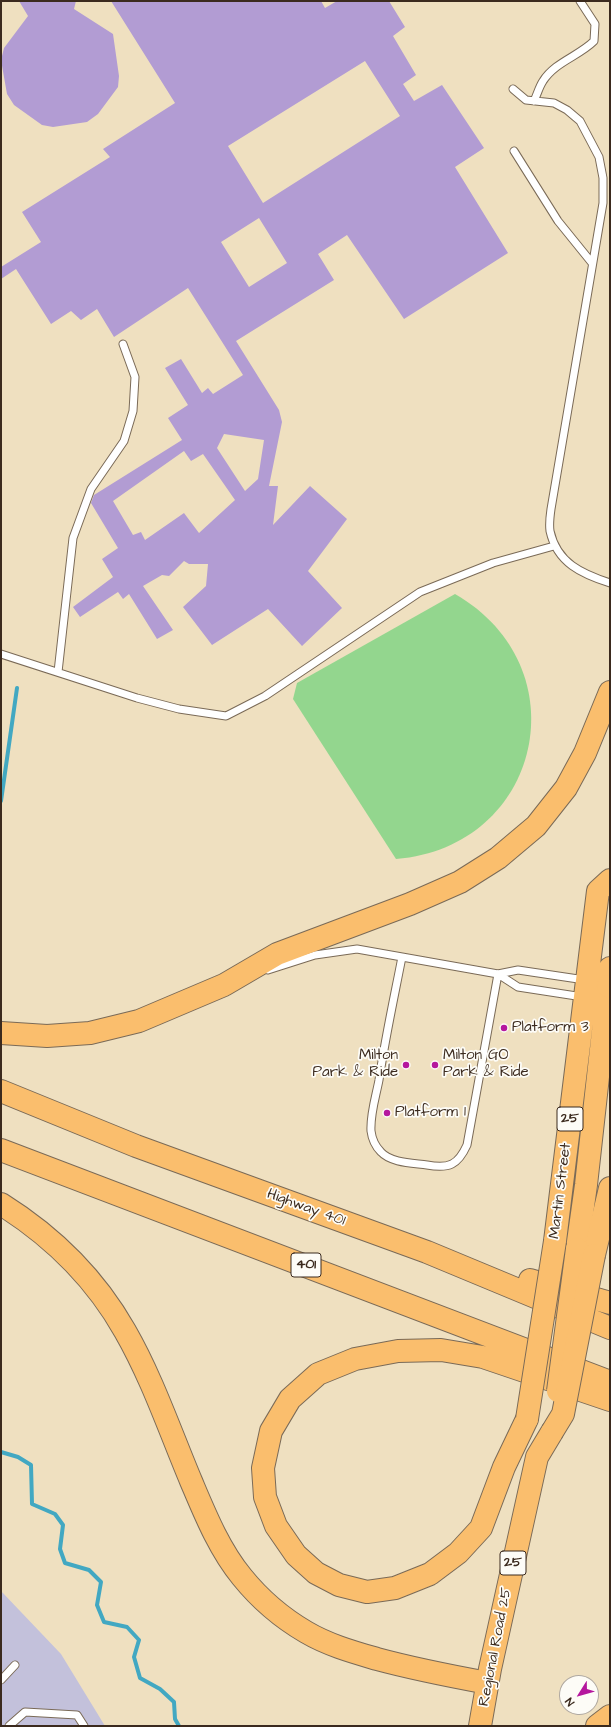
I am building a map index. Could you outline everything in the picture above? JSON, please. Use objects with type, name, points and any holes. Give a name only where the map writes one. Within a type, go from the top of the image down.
[{"type":"main road","points":[[1,1033],[47,1036],[90,1033],[139,1020],[224,985],[277,954],[410,904],[460,882],[498,858],[536,826],[566,788],[585,752],[610,692]]},
{"type":"main road","name":"Martin Street","points":[[586,1252],[586,1185],[599,988],[598,891],[610,879]]},
{"type":"main road","name":"Martin Street","points":[[537,1457],[527,1419],[555,1241],[599,988]]},
{"type":"main road","name":"Highway 401","points":[[1,1091],[136,1146],[427,1252],[610,1328]]},
{"type":"main road","name":"401","points":[[1,1150],[610,1382]]},
{"type":"main road","points":[[586,1252],[610,1188]]},
{"type":"main road","points":[[1,1204],[22,1218],[68,1255],[99,1290],[125,1331],[150,1382],[201,1506],[221,1546],[242,1577],[269,1605],[306,1632],[345,1650],[422,1671],[488,1683]]},
{"type":"main road","points":[[427,1252],[610,1302]]},
{"type":"main road","name":"Regional Road 25","points":[[480,1726],[537,1457],[563,1414],[586,1252]]},
{"type":"main road","points":[[527,1419],[504,1467],[481,1528],[458,1553],[430,1574],[395,1588],[367,1592],[339,1585],[316,1573],[296,1555],[276,1526],[265,1498],[262,1468],[271,1431],[290,1399],[318,1374],[355,1359],[398,1350],[448,1351],[483,1357],[610,1400]]},
{"type":"main road","points":[[597,1726],[610,1716]]},
{"type":"lane","points":[[534,101],[543,81],[552,70],[589,46],[594,40],[595,24],[580,1]]},
{"type":"lane","points":[[513,89],[526,100],[554,103],[567,110],[580,121],[599,157],[603,178],[603,203],[551,509],[550,530],[554,546],[566,561],[577,571],[610,583]]},
{"type":"lane","points":[[514,151],[558,221],[592,263]]},
{"type":"lane","points":[[58,672],[73,538],[91,489],[124,441],[133,411],[135,377],[123,344]]},
{"type":"lane","points":[[1,654],[137,698],[179,709],[226,716],[266,696],[420,592],[493,563],[554,546]]},
{"type":"lane","points":[[224,985],[322,954],[357,948],[498,974],[518,970],[599,988]]},
{"type":"lane","points":[[402,957],[382,1054],[371,1130],[374,1142],[382,1153],[392,1159],[439,1168],[456,1162],[462,1156],[467,1145],[498,974]]},
{"type":"lane","points":[[498,974],[518,987],[599,988]]},
{"type":"lane","points":[[1,1680],[15,1665]]},
{"type":"lane","points":[[9,1726],[25,1712],[76,1715],[84,1726]]},
{"type":"shaded area","points":[[1,1591],[61,1654],[105,1726],[1,1726]]},
{"type":"green space","points":[[455,594],[495,626],[520,665],[531,707],[528,749],[512,789],[485,823],[446,847],[396,859],[293,699],[297,683]]},
{"type":"building","points":[[19,1],[76,1],[74,9],[113,34],[119,76],[118,87],[98,114],[87,122],[53,127],[42,125],[14,105],[7,94],[1,60],[4,48],[28,16]]},
{"type":"building","points":[[111,1],[321,1],[325,8],[337,1],[389,1],[405,27],[393,36],[416,75],[403,84],[414,101],[442,85],[484,148],[455,167],[508,253],[404,319],[347,235],[318,254],[334,280],[236,341],[279,410],[282,422],[269,486],[278,486],[273,525],[310,486],[347,519],[308,571],[342,608],[302,646],[268,609],[212,645],[183,607],[206,586],[208,564],[189,564],[184,561],[169,576],[162,575],[143,586],[173,630],[157,639],[129,594],[123,599],[118,592],[80,617],[73,607],[113,577],[102,559],[118,548],[91,503],[94,495],[182,440],[168,418],[188,405],[165,368],[181,359],[202,393],[208,388],[213,394],[243,375],[188,288],[114,337],[97,309],[81,320],[71,311],[51,324],[16,269],[1,279],[1,267],[41,242],[22,212],[110,157],[103,149],[175,103]],"holes":[[[365,61],[400,116],[263,203],[228,146]],[[259,218],[287,263],[249,287],[221,242]],[[224,434],[264,440],[258,479],[245,491],[217,448]],[[184,451],[191,461],[203,454],[235,500],[199,533],[184,513],[145,540],[141,532],[133,535],[113,501]]]},
{"type":"waterway","points":[[1,801],[17,688]]},
{"type":"waterway","points":[[1,1452],[18,1457],[31,1465],[32,1504],[55,1514],[63,1525],[60,1549],[65,1563],[89,1570],[101,1582],[97,1605],[104,1622],[127,1627],[139,1640],[134,1657],[140,1678],[160,1689],[174,1702],[175,1719],[179,1726]]},
{"type":"place","name":"Platform 3","points":[[504,1028]]},
{"type":"place","name":"Milton Park & Ride","points":[[406,1065]]},
{"type":"place","name":"Milton GO Park & Ride","points":[[435,1065]]},
{"type":"place","name":"Platform 1","points":[[387,1113]]}]
